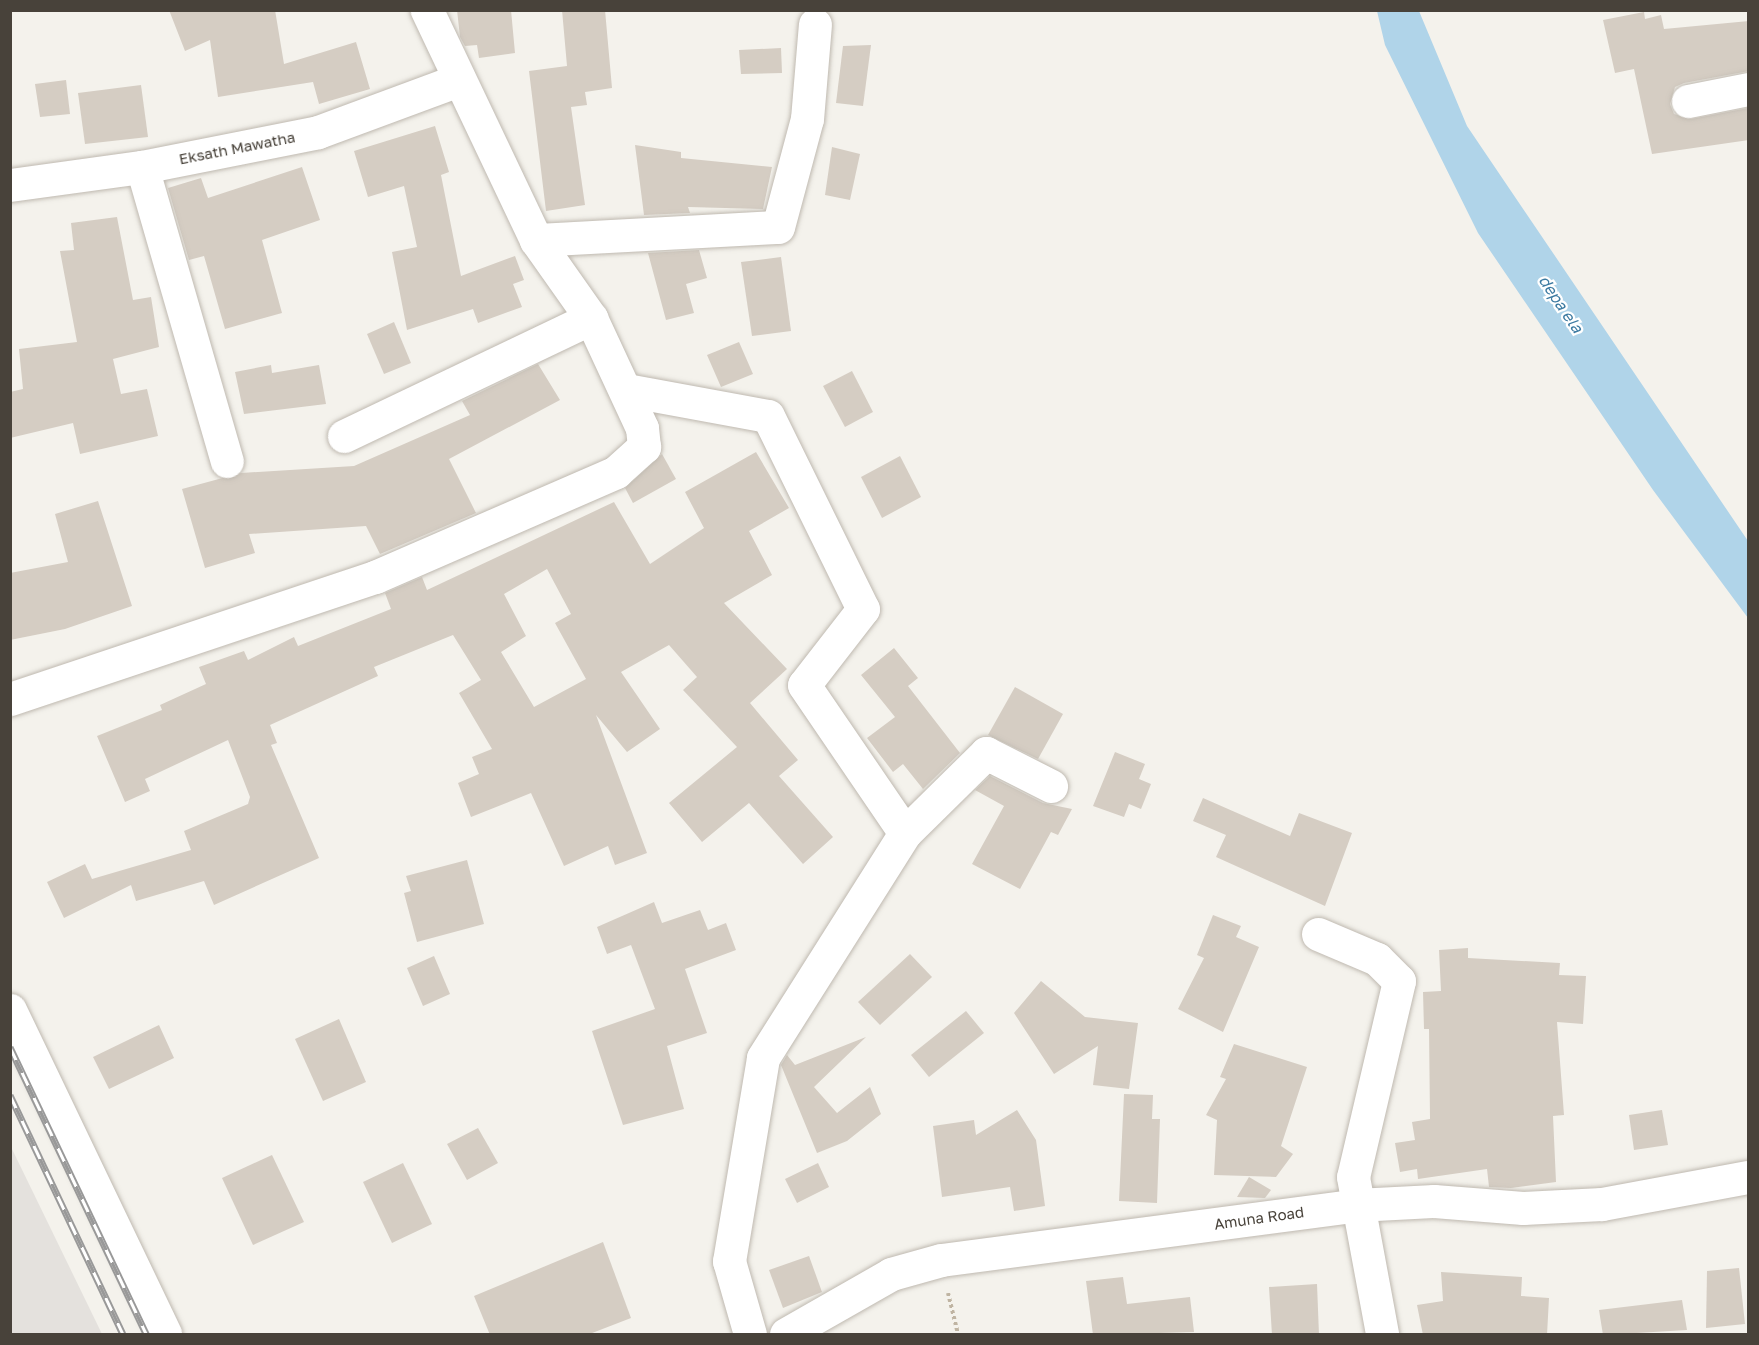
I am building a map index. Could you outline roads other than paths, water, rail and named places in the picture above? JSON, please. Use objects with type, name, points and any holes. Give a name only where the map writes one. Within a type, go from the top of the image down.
[{"type":"street","points":[[10,699],[375,577],[616,472],[644,447],[626,390],[591,318],[536,240],[456,81],[427,10]]},
{"type":"street","points":[[536,240],[778,227],[807,119],[815,24]]},
{"type":"street","name":"Eksath Mawatha","points":[[10,185],[142,167],[318,132],[456,81]]},
{"type":"street","points":[[1688,101],[1749,89]]},
{"type":"street","points":[[142,167],[227,461]]},
{"type":"street","points":[[344,436],[591,318]]},
{"type":"street","points":[[626,390],[768,416],[863,609],[804,686],[905,833]]},
{"type":"street","points":[[750,1335],[729,1261],[763,1058],[905,833],[986,753],[1051,786]]},
{"type":"street","points":[[1318,934],[1377,959],[1399,981],[1353,1177],[1356,1205],[1382,1335]]},
{"type":"street","points":[[10,1010],[165,1335]]},
{"type":"street","name":"Amuna Road","points":[[786,1335],[891,1274],[941,1260],[1356,1205],[1434,1201],[1523,1208],[1602,1204],[1749,1177]]},
{"type":"water","name":"depa ela","points":[[1377,11],[1419,11],[1467,126],[1748,541],[1748,618],[1653,490],[1478,233],[1385,45]]},
{"type":"railway","points":[[10,1047],[146,1334]]},
{"type":"railway","points":[[10,1095],[123,1334]]}]
